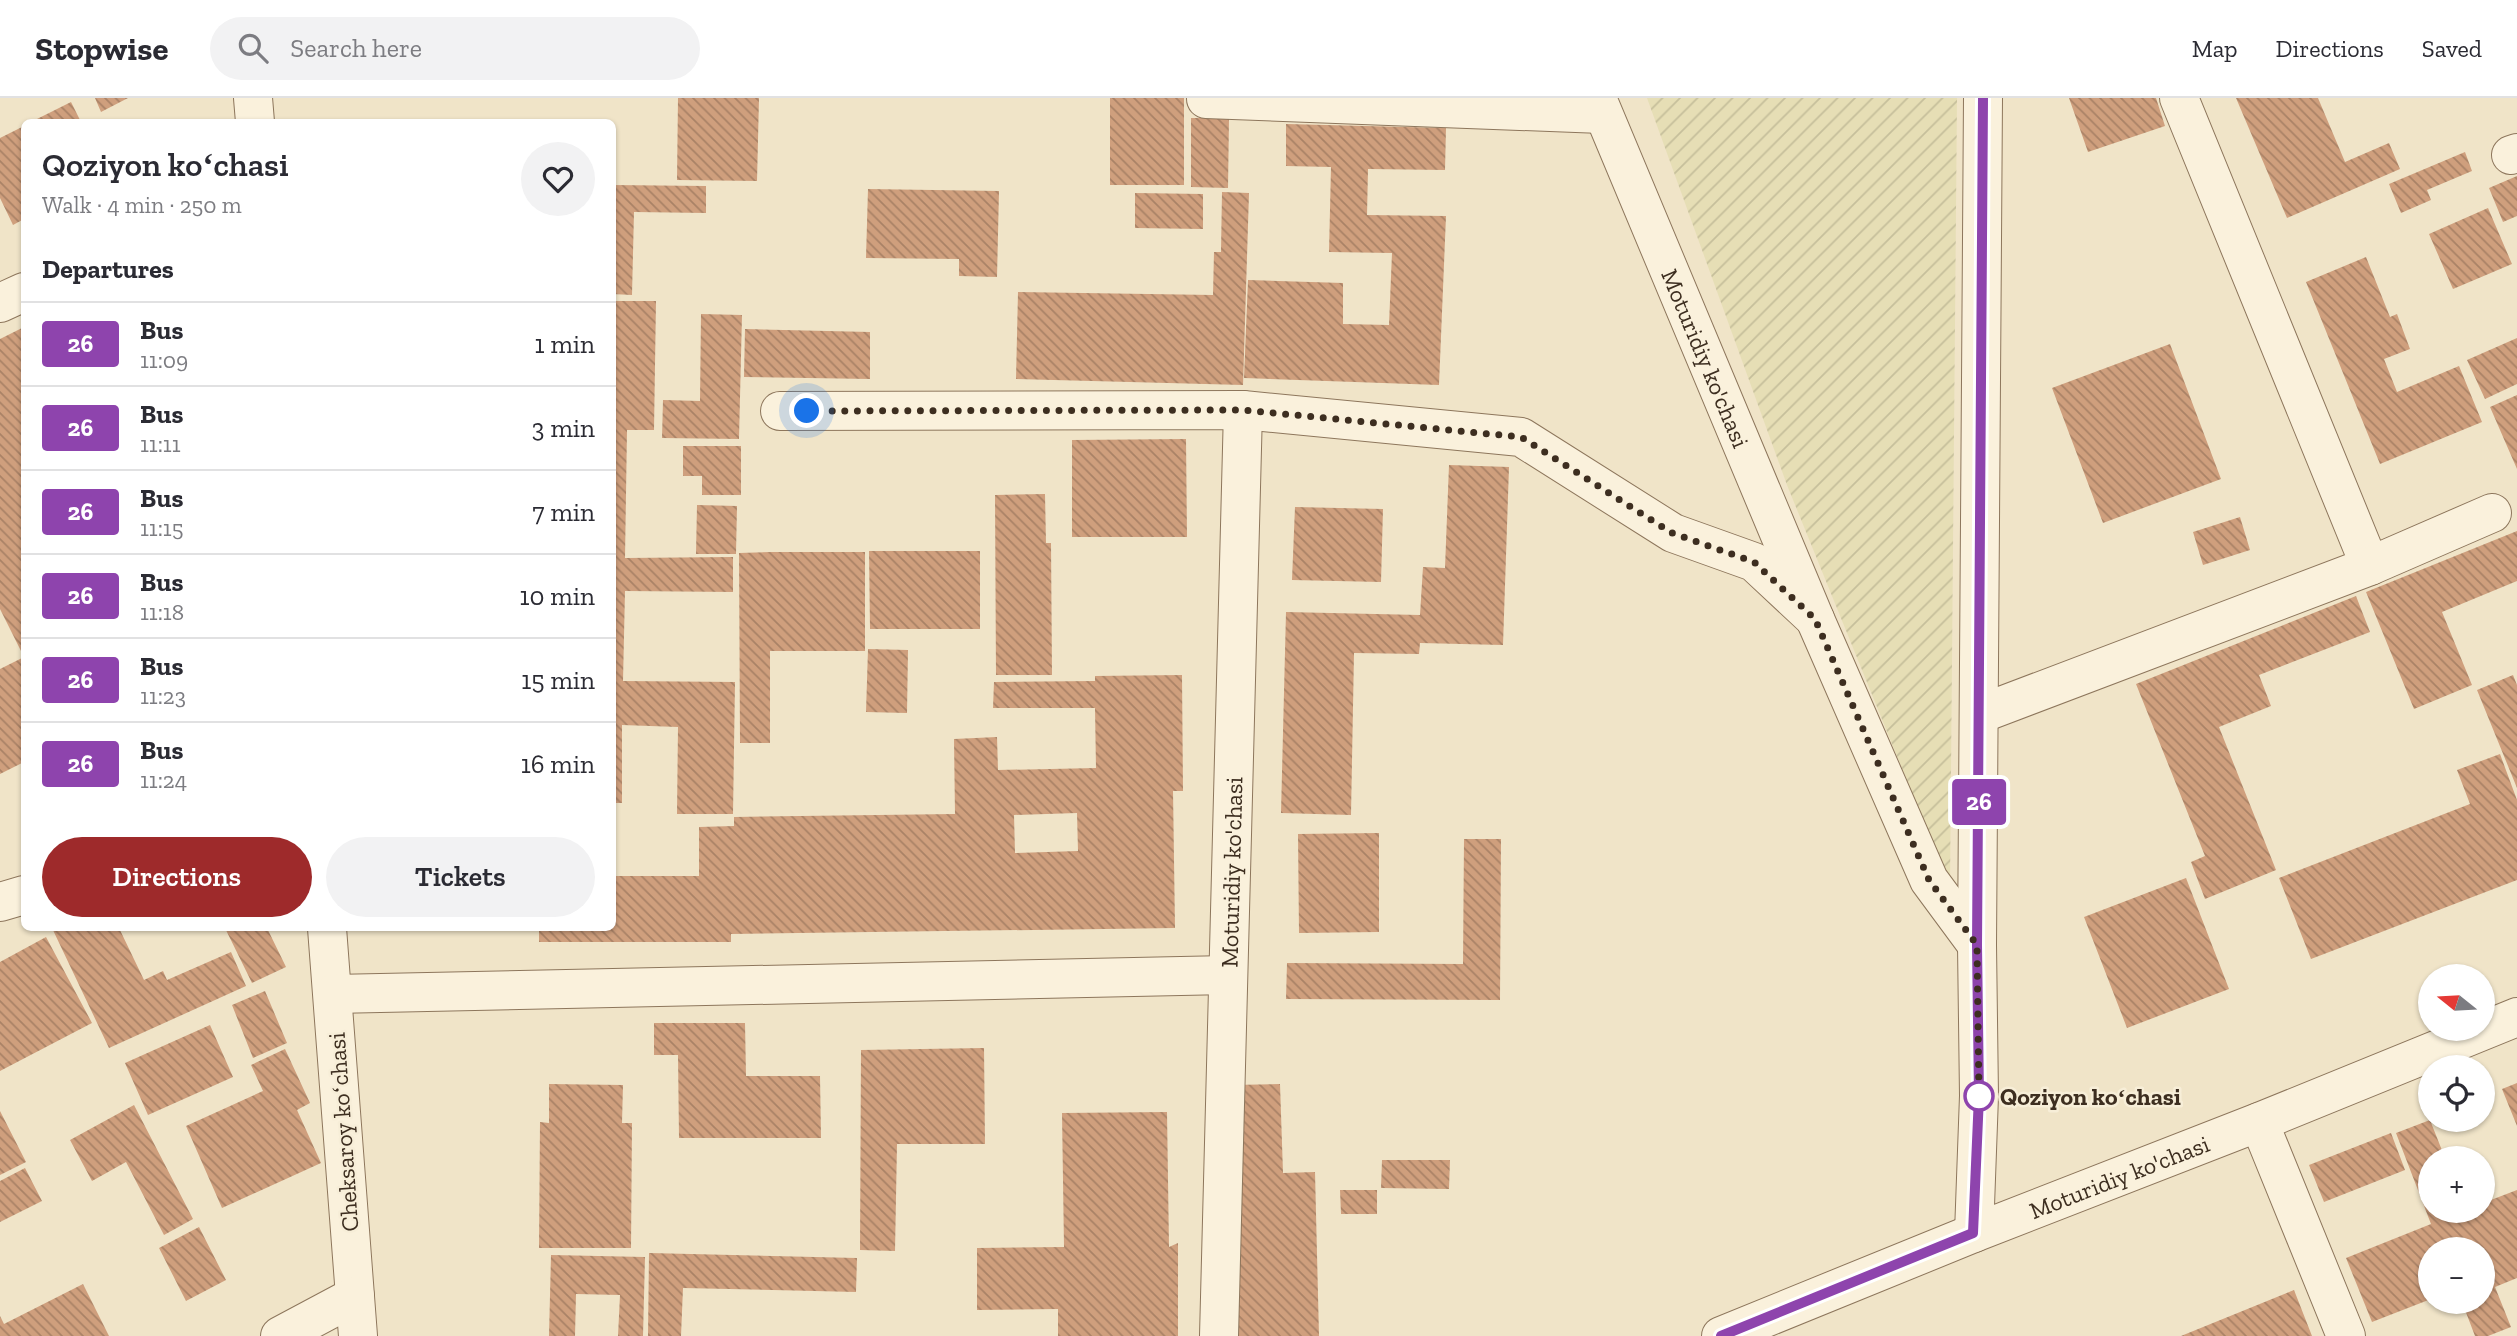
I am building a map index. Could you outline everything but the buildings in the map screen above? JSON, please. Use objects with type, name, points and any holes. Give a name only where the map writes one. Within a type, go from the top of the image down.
[{"type":"street","points":[[253,98],[255,119]]},
{"type":"street","points":[[1973,1233],[1979,1096],[1977,945],[1983,98]]},
{"type":"street","points":[[2179,98],[2370,566]]},
{"type":"street","points":[[1206,99],[1599,106]]},
{"type":"street","name":"Moturidiy ko'chasi","points":[[1599,106],[1815,619],[1929,880],[1977,945]]},
{"type":"street","points":[[0,303],[21,293]]},
{"type":"street","name":"Moturidiy ko'chasi","points":[[780,411],[1243,410],[1521,437],[1672,533],[1754,562],[1815,619]]},
{"type":"street","name":"Moturidiy ko'chasi","points":[[1219,1336],[1243,410]]},
{"type":"street","points":[[1980,714],[2370,566],[2492,513]]},
{"type":"street","points":[[0,902],[21,896]]},
{"type":"street","name":"Cheksaroy koʻchasi","points":[[327,931],[358,1336]]},
{"type":"street","points":[[333,994],[1228,975]]},
{"type":"street","name":"Moturidiy ko'chasi","points":[[1721,1336],[2517,1017]]},
{"type":"street","points":[[2259,1122],[2346,1336]]},
{"type":"street","points":[[280,1336],[355,1296]]},
{"type":"shaded area","points":[[1647,98],[1957,98],[1950,887],[1787,485]]},
{"type":"bus line","name":"26","points":[[1721,1336],[1973,1233],[1979,1096],[1977,945],[1983,98]]},
{"type":"place","name":"Qoziyon koʻchasi","points":[[1979,1096]]},
{"type":"route","points":[[807,411],[1243,410],[1521,437],[1672,533],[1754,562],[1815,619],[1929,880],[1977,945],[1979,1096]]}]
